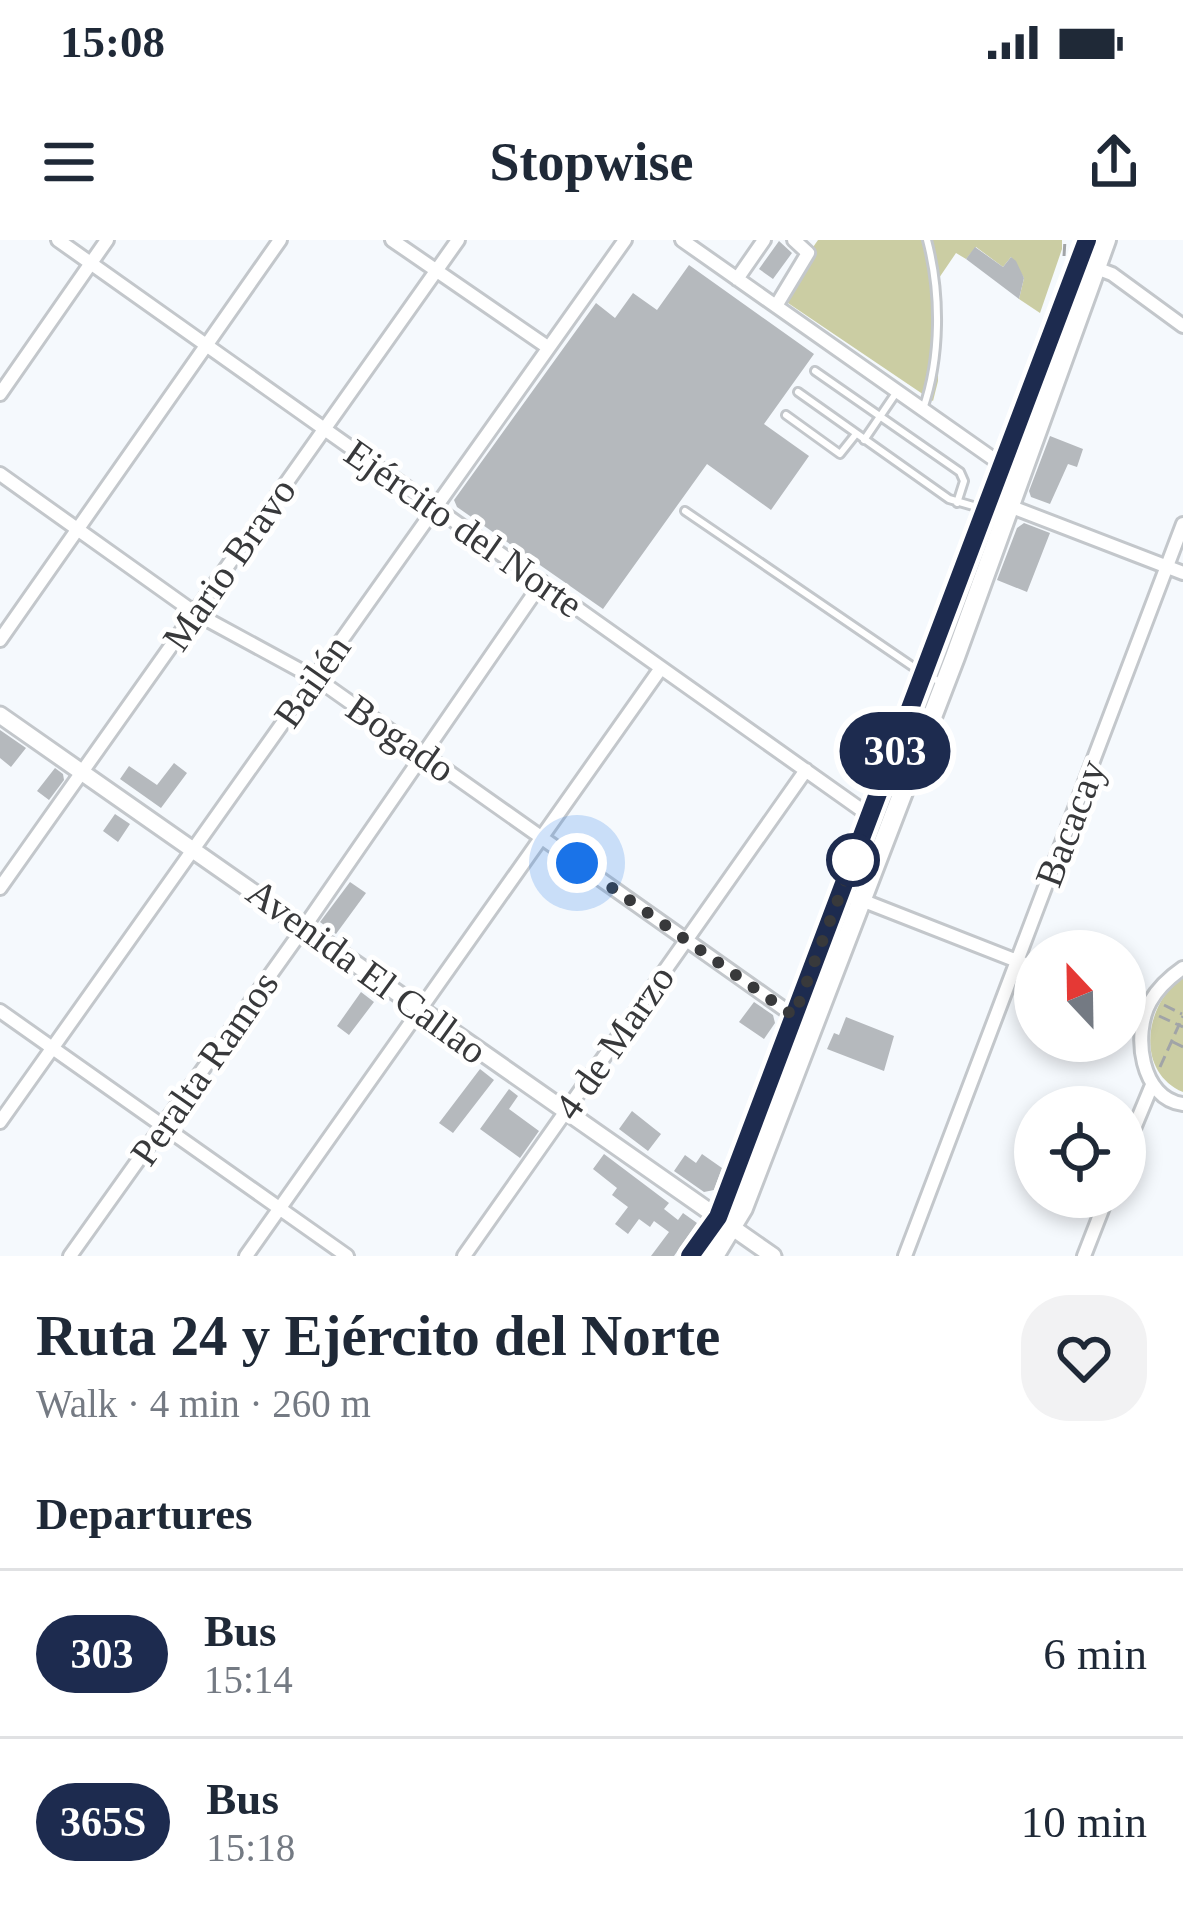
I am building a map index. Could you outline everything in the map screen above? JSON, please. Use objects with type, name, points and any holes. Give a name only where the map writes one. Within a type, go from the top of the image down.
[{"type":"main road","points":[[690,1256],[726,1222],[850,897],[870,816],[995,505],[1002,465],[1082,251],[1106,240]]},
{"type":"main road","points":[[714,1256],[794,1016],[944,683],[995,505],[1082,251]]},
{"type":"street","name":"Ejército del Norte","points":[[58,240],[870,816]]},
{"type":"street","points":[[0,394],[107,240]]},
{"type":"street","points":[[0,640],[280,240]]},
{"type":"street","points":[[392,240],[546,346]]},
{"type":"street","name":"Mario Bravo","points":[[0,888],[458,240]]},
{"type":"street","name":"Bailén","points":[[0,1122],[625,240]]},
{"type":"street","points":[[682,240],[1002,465]]},
{"type":"street","points":[[737,279],[764,240]]},
{"type":"street","points":[[776,306],[808,253],[794,240]]},
{"type":"street","points":[[1082,251],[1183,326]]},
{"type":"street","name":"Bogado","points":[[0,474],[195,613],[314,677],[794,1016]]},
{"type":"street","points":[[995,505],[1183,573]]},
{"type":"street","name":"Bacacay","points":[[1029,930],[1183,524]]},
{"type":"street","name":"Peralta Ramos","points":[[70,1256],[542,582]]},
{"type":"street","points":[[246,1256],[661,668]]},
{"type":"street","name":"Avenida El Callao","points":[[0,715],[773,1256]]},
{"type":"street","name":"4 de Marzo","points":[[464,1256],[806,770]]},
{"type":"street","points":[[850,897],[1014,961]]},
{"type":"street","points":[[1183,968],[1148,1005],[1144,1060],[1152,1085],[1164,1099],[1181,1104],[1183,1120]]},
{"type":"street","name":"Bacacay","points":[[905,1256],[1014,970]]},
{"type":"street","points":[[0,1012],[347,1256]]},
{"type":"street","points":[[1146,1099],[1152,1085]]},
{"type":"street","points":[[1084,1256],[1099,1218]]},
{"type":"lane","points":[[923,409],[932,380],[936,298],[926,240]]},
{"type":"lane","points":[[815,371],[964,476],[957,503]]},
{"type":"lane","points":[[798,392],[957,503],[995,505]]},
{"type":"lane","points":[[786,415],[840,454],[898,392]]},
{"type":"lane","points":[[686,511],[925,675],[944,683]]},
{"type":"path","points":[[1065,240],[1082,251]]},
{"type":"path","points":[[1148,1005],[1183,1015],[1152,1085]]},
{"type":"path","points":[[1148,1005],[1181,1026]]},
{"type":"path","points":[[1172,1041],[1183,1047]]},
{"type":"green space","points":[[818,240],[1062,240],[1062,249],[1040,313],[1019,299],[1024,278],[1011,257],[1003,267],[976,247],[966,259],[956,253],[939,278],[938,381],[933,401],[785,301],[816,254],[811,250]]},
{"type":"green space","points":[[1183,977],[1183,1092],[1157,1069],[1150,1036],[1160,1003]]},
{"type":"building","points":[[779,241],[792,253],[773,279],[759,269]]},
{"type":"building","points":[[975,247],[1003,267],[1011,257],[1016,261],[1024,278],[1019,299],[966,259]]},
{"type":"building","points":[[689,265],[814,354],[764,424],[809,456],[771,510],[707,464],[603,609],[457,507],[454,500],[596,303],[615,318],[633,293],[657,310]]},
{"type":"building","points":[[1050,436],[1083,449],[1077,467],[1068,464],[1050,504],[1031,497],[1029,491]]},
{"type":"building","points":[[1024,523],[1050,533],[1027,592],[997,580],[1017,528]]},
{"type":"building","points":[[0,730],[26,748],[11,767],[0,758]]},
{"type":"building","points":[[174,763],[187,773],[161,808],[120,779],[129,766],[157,785]]},
{"type":"building","points":[[55,768],[64,780],[49,800],[37,791]]},
{"type":"building","points":[[115,814],[130,824],[118,842],[103,831]]},
{"type":"building","points":[[350,882],[366,893],[336,934],[320,922]]},
{"type":"building","points":[[361,992],[374,1002],[349,1035],[337,1026]]},
{"type":"building","points":[[754,1002],[773,1015],[775,1023],[764,1039],[739,1022]]},
{"type":"building","points":[[846,1017],[894,1036],[884,1071],[827,1049]]},
{"type":"building","points":[[480,1069],[494,1080],[453,1133],[439,1123]]},
{"type":"building","points":[[509,1089],[518,1096],[509,1109],[539,1131],[520,1158],[480,1129]]},
{"type":"building","points":[[632,1111],[661,1134],[648,1151],[619,1129]]},
{"type":"building","points":[[604,1154],[669,1203],[664,1209],[678,1220],[683,1213],[697,1223],[674,1256],[651,1256],[669,1232],[654,1221],[650,1227],[639,1219],[628,1234],[615,1224],[628,1207],[612,1195],[617,1188],[593,1169]]},
{"type":"building","points":[[702,1154],[722,1168],[714,1190],[704,1192],[674,1171],[685,1155],[696,1163]]},
{"type":"bus line","name":"303","points":[[690,1256],[718,1217],[1087,240]]},
{"type":"route","points":[[577,863],[794,1016],[853,860]]}]
